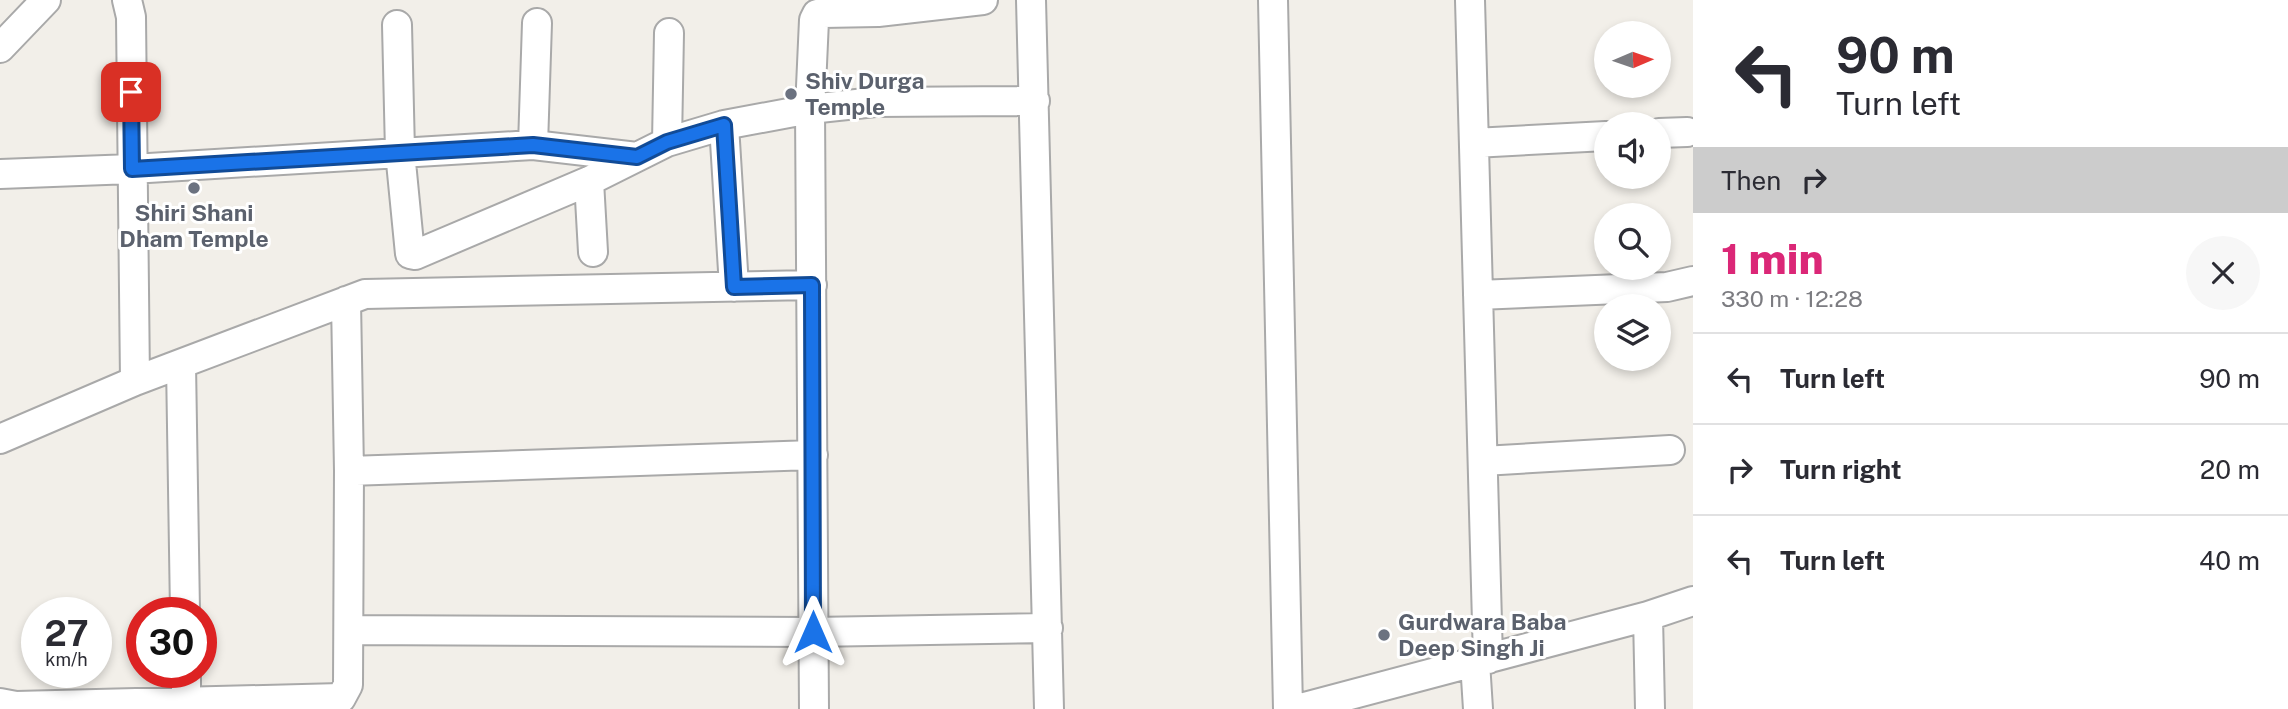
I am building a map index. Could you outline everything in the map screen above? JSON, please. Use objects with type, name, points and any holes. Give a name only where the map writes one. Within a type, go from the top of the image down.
[{"type":"street","points":[[0,48],[46,0]]},
{"type":"street","points":[[127,0],[131,17],[135,381]]},
{"type":"street","points":[[814,709],[810,108],[815,17],[823,13],[878,6],[983,0]]},
{"type":"street","points":[[1031,0],[1049,709]]},
{"type":"street","points":[[1273,0],[1288,709]]},
{"type":"street","points":[[1470,0],[1483,461],[1478,709]]},
{"type":"street","points":[[533,145],[537,23]]},
{"type":"street","points":[[397,25],[400,152],[408,252],[412,255],[589,181],[667,142],[724,125],[810,108],[875,102],[1035,101]]},
{"type":"street","points":[[667,142],[668,33]]},
{"type":"street","points":[[724,125],[734,287]]},
{"type":"street","points":[[1671,133],[1687,132]]},
{"type":"street","points":[[1474,143],[1594,137]]},
{"type":"street","points":[[0,174],[132,169],[533,145],[637,157]]},
{"type":"street","points":[[589,181],[593,251]]},
{"type":"street","points":[[1478,295],[1667,287],[1693,281]]},
{"type":"street","points":[[0,439],[135,381],[365,294],[812,285]]},
{"type":"street","points":[[0,703],[16,706],[341,698],[348,685],[349,630],[346,301]]},
{"type":"street","points":[[181,365],[185,597]]},
{"type":"street","points":[[1483,461],[1670,450]]},
{"type":"street","points":[[349,471],[813,455]]},
{"type":"street","points":[[1297,709],[1648,616],[1693,601]]},
{"type":"street","points":[[1648,616],[1650,709]]},
{"type":"street","points":[[349,630],[813,632],[1048,628]]},
{"type":"street","points":[[186,688],[186,700]]},
{"type":"place","name":"Shiv Durga Temple","points":[[791,94]]},
{"type":"place","name":"Shiri Shani Dham Temple","points":[[194,188]]},
{"type":"place","name":"Gurdwara Baba Deep Singh Ji","points":[[1384,635]]},
{"type":"route","points":[[131,92],[132,169],[533,145],[637,157],[667,142],[724,125],[734,287],[812,285],[813,632]]}]
